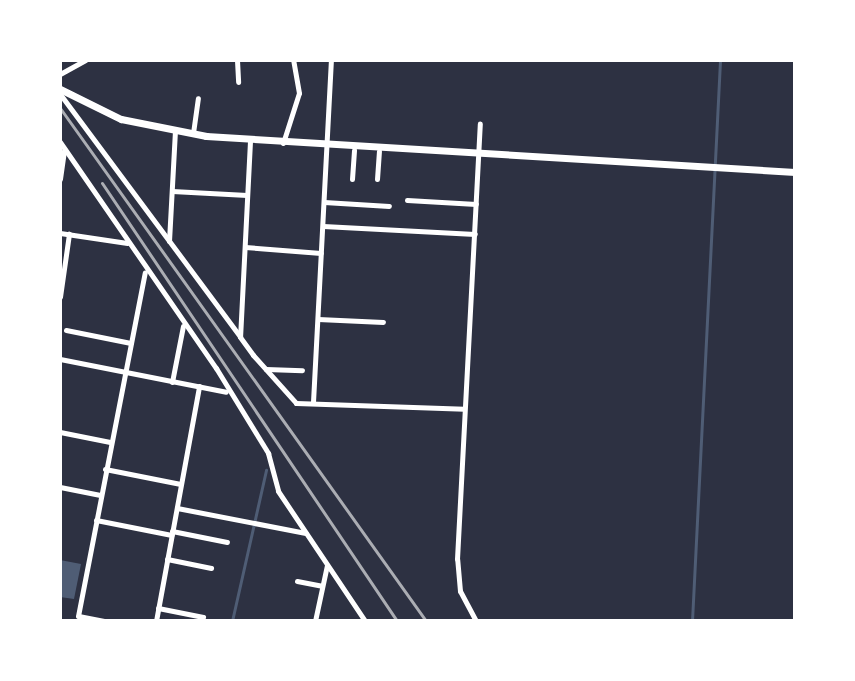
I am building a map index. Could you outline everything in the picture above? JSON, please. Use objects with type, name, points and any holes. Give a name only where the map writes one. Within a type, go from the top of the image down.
[{"type":"street","points":[[60,74],[85,60]]},
{"type":"street","points":[[237,60],[238,82]]},
{"type":"street","points":[[283,144],[299,93],[293,60]]},
{"type":"street","points":[[313,402],[331,60]]},
{"type":"street","points":[[60,91],[121,119],[193,134],[250,141],[354,150],[795,172]]},
{"type":"street","points":[[60,91],[240,337],[292,402],[464,409]]},
{"type":"street","points":[[193,134],[198,98]]},
{"type":"street","points":[[476,621],[457,576],[480,124]]},
{"type":"street","points":[[169,241],[175,130]]},
{"type":"street","points":[[240,337],[250,141]]},
{"type":"street","points":[[60,142],[227,392],[307,533],[365,621]]},
{"type":"street","points":[[60,179],[64,149]]},
{"type":"street","points":[[352,179],[354,150]]},
{"type":"street","points":[[377,179],[379,151]]},
{"type":"street","points":[[172,191],[247,195]]},
{"type":"street","points":[[407,200],[476,204]]},
{"type":"street","points":[[324,202],[389,206]]},
{"type":"street","points":[[323,226],[475,234]]},
{"type":"street","points":[[60,233],[128,243]]},
{"type":"street","points":[[60,297],[69,234]]},
{"type":"street","points":[[245,247],[321,253]]},
{"type":"street","points":[[104,621],[78,616],[145,271]]},
{"type":"street","points":[[318,319],[383,322]]},
{"type":"street","points":[[172,382],[183,325]]},
{"type":"street","points":[[66,330],[131,343]]},
{"type":"street","points":[[60,359],[227,392]]},
{"type":"street","points":[[265,369],[302,370]]},
{"type":"street","points":[[156,621],[199,386]]},
{"type":"street","points":[[60,432],[110,442]]},
{"type":"street","points":[[105,469],[181,484]]},
{"type":"street","points":[[60,487],[100,495]]},
{"type":"street","points":[[177,508],[307,533]]},
{"type":"street","points":[[96,520],[227,542]]},
{"type":"street","points":[[167,559],[211,568]]},
{"type":"street","points":[[315,621],[327,564]]},
{"type":"street","points":[[297,581],[322,586]]},
{"type":"street","points":[[158,608],[203,617]]},
{"type":"water","points":[[60,560],[81,564],[74,599],[60,597]]},
{"type":"waterway","points":[[692,621],[720,60]]},
{"type":"waterway","points":[[232,621],[266,470]]},
{"type":"railway","points":[[60,108],[426,621]]},
{"type":"railway","points":[[102,183],[397,621]]}]
